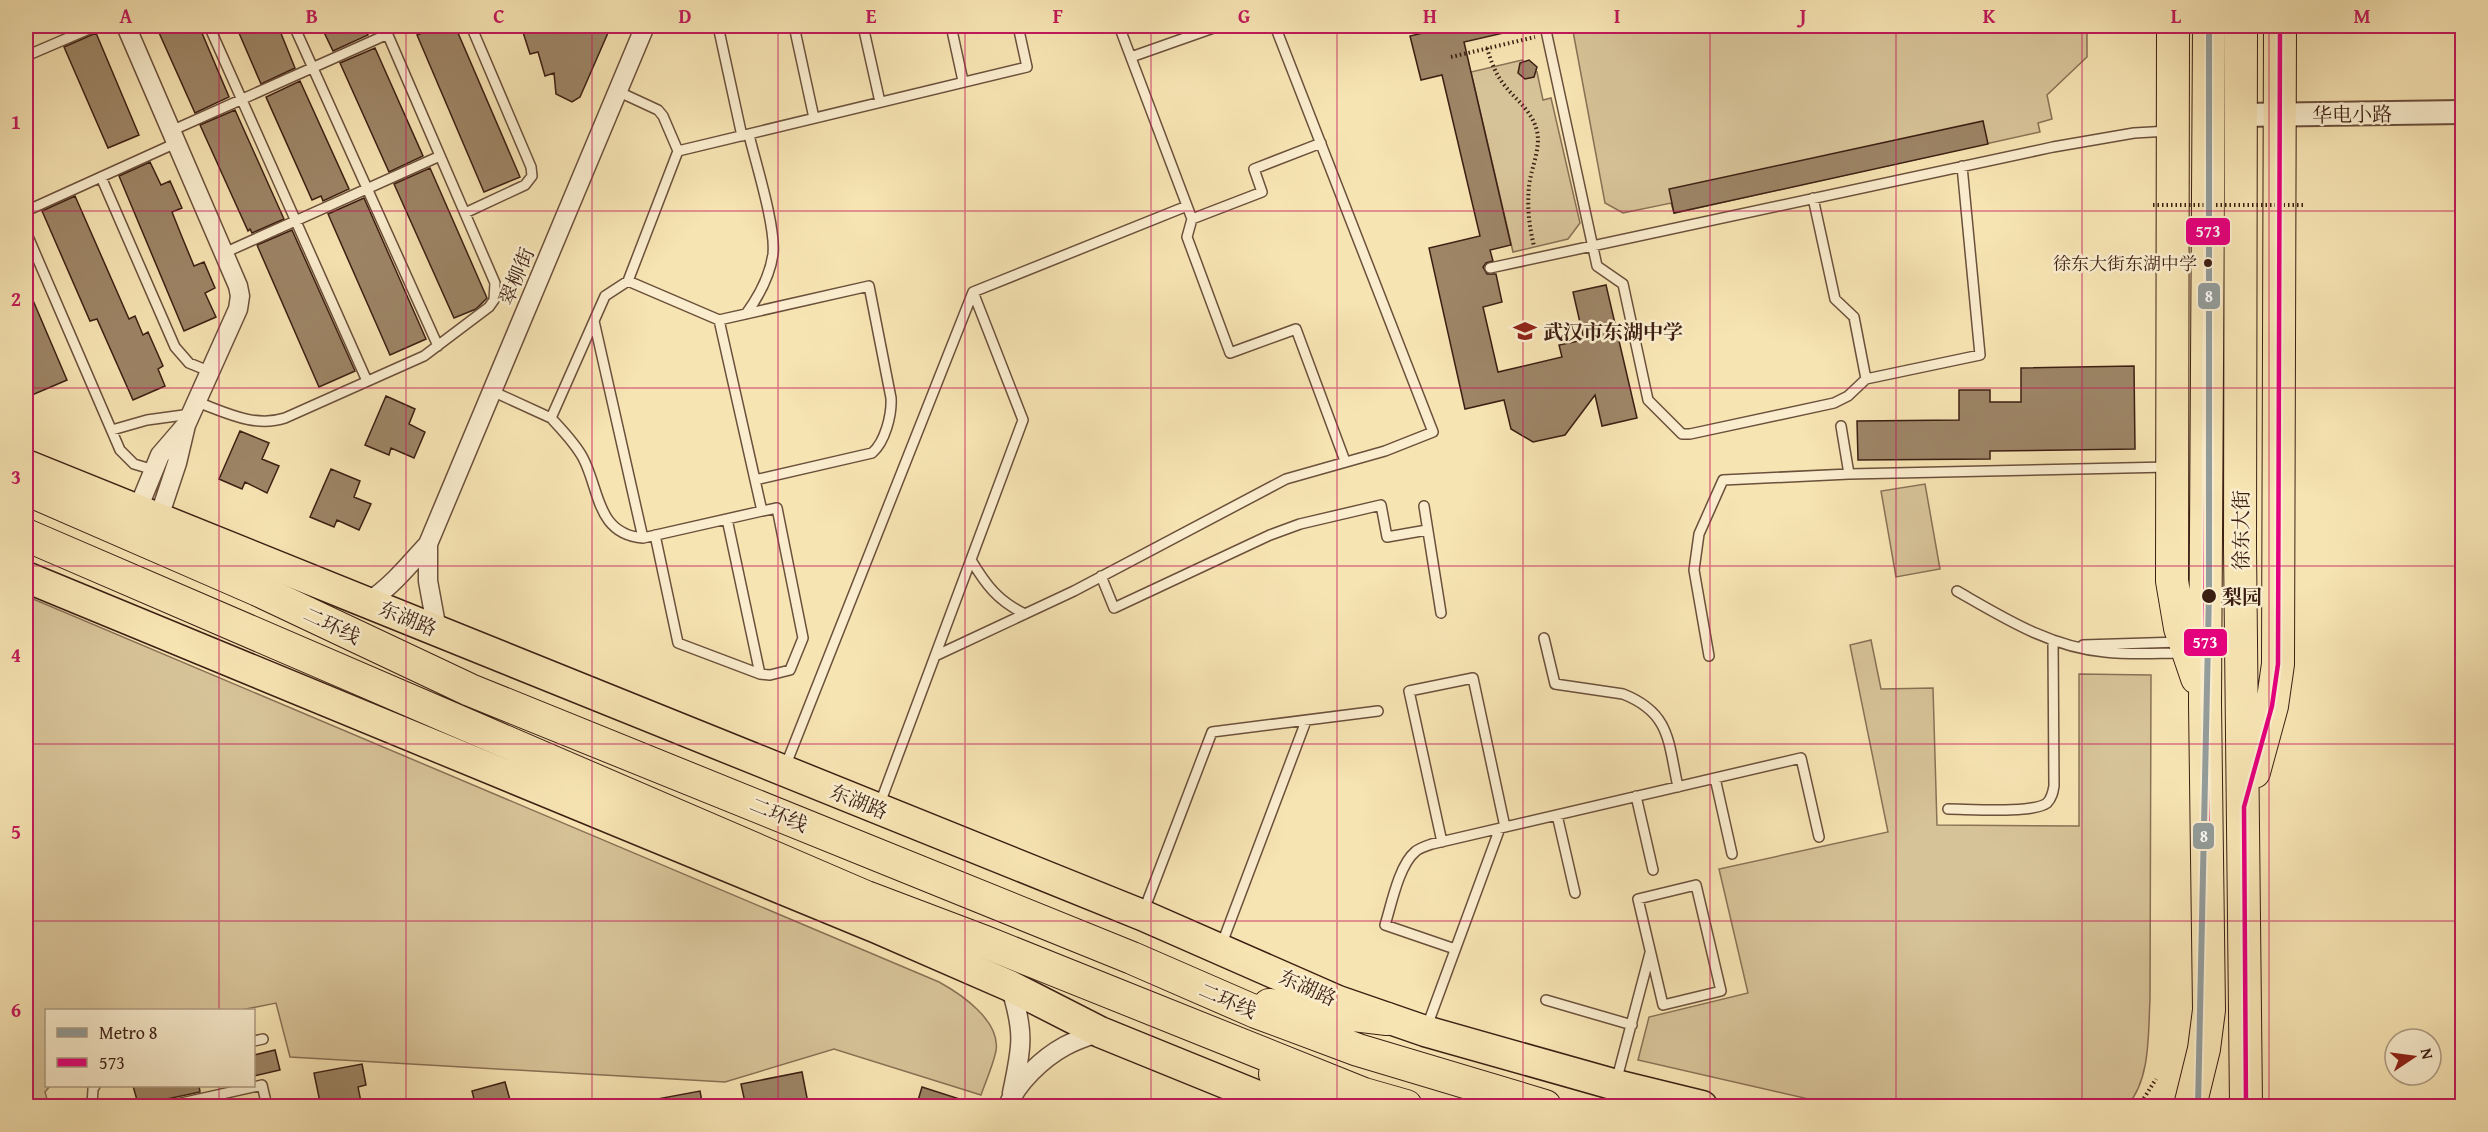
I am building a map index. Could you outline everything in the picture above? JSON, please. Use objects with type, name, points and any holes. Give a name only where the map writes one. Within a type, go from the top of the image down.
[{"type":"highway","points":[[2173,26],[2172,581],[2187,647],[2205,703]]},
{"type":"highway","name":"徐东大街","points":[[2190,1107],[2205,1049],[2209,1010],[2205,703],[2209,26]]},
{"type":"highway","name":"徐东大街","points":[[2241,26],[2240,548],[2246,1107]]},
{"type":"highway","points":[[2244,807],[2272,706],[2278,664],[2280,26]]},
{"type":"highway","name":"二环线","points":[[26,489],[258,590],[470,690],[1121,953],[1224,999],[1358,1050],[1545,1107]]},
{"type":"highway","name":"二环线","points":[[26,535],[866,897],[985,942],[1364,1094],[1406,1107]]},
{"type":"highway","points":[[1224,999],[1387,1019]]},
{"type":"highway","points":[[1208,1032],[1326,1107]]},
{"type":"main road","name":"东湖路","points":[[26,465],[1142,915],[1338,1001],[1425,1031],[1702,1107]]},
{"type":"main road","points":[[26,577],[877,928],[1010,986],[1100,1032],[1240,1089],[1292,1107]]},
{"type":"street","points":[[126,26],[238,286],[240,304],[191,414],[177,463],[147,515]]},
{"type":"street","name":"翠柳街","points":[[428,543],[645,26]]},
{"type":"street","name":"华电小路","points":[[2242,115],[2463,112]]},
{"type":"street","points":[[147,515],[154,470],[160,455],[191,414]]},
{"type":"street","points":[[368,602],[384,592],[428,543]]},
{"type":"street","points":[[428,543],[428,581],[437,630]]},
{"type":"street","points":[[1010,986],[1020,1022],[1022,1047],[1010,1101]]},
{"type":"street","points":[[1010,1101],[1039,1066],[1057,1052],[1100,1032]]},
{"type":"lane","points":[[26,56],[96,26]]},
{"type":"lane","points":[[209,26],[367,381]]},
{"type":"lane","points":[[294,26],[438,346]]},
{"type":"lane","points":[[465,213],[525,185],[532,176],[531,167],[471,26]]},
{"type":"lane","points":[[718,26],[770,222],[773,252],[765,283],[746,314]]},
{"type":"lane","points":[[794,26],[814,118]]},
{"type":"lane","points":[[864,26],[880,102]]},
{"type":"lane","points":[[951,26],[963,81]]},
{"type":"lane","points":[[678,151],[1027,67],[1018,26]]},
{"type":"lane","points":[[1119,26],[1192,219],[1187,237],[1230,353],[1296,329],[1345,461]]},
{"type":"lane","points":[[1131,57],[1218,26]]},
{"type":"lane","points":[[935,656],[1101,576],[1286,479],[1385,451],[1433,432],[1275,26]]},
{"type":"lane","points":[[26,212],[101,177],[242,99],[313,67],[386,30],[495,283],[496,293],[489,307],[424,356],[285,418],[272,421],[191,414],[147,420],[112,430]]},
{"type":"lane","points":[[1546,30],[1597,266],[1623,284],[1648,400],[1682,434],[1834,403],[1856,390],[1866,379],[1980,355],[1962,166]]},
{"type":"lane","points":[[551,418],[605,296],[628,281],[678,151],[663,116],[658,110],[617,91]]},
{"type":"lane","points":[[1490,268],[2075,143],[2134,133],[2172,130]]},
{"type":"lane","points":[[1192,219],[1262,192],[1254,170],[1321,143]]},
{"type":"lane","points":[[224,253],[440,156]]},
{"type":"lane","points":[[101,177],[175,347],[189,363],[211,372]]},
{"type":"lane","points":[[1812,198],[1835,299],[1854,316],[1866,379]]},
{"type":"lane","points":[[783,771],[973,292],[1187,206]]},
{"type":"lane","points":[[26,232],[126,459],[154,470]]},
{"type":"lane","points":[[628,281],[719,320],[869,286],[891,398],[891,410],[878,448],[872,453],[755,480]]},
{"type":"lane","points":[[878,809],[1023,420],[973,292]]},
{"type":"lane","points":[[719,320],[762,511]]},
{"type":"lane","points":[[594,321],[643,538]]},
{"type":"lane","points":[[492,391],[551,418],[583,458],[605,517],[625,534],[643,538],[655,535],[762,511],[777,508],[803,638],[790,670],[770,675],[760,674],[678,643],[655,535]]},
{"type":"lane","points":[[1841,426],[1850,474]]},
{"type":"lane","points":[[1709,656],[1694,570],[1700,534],[1723,480],[1850,474],[2171,467]]},
{"type":"lane","points":[[1101,576],[1114,608],[1270,535],[1333,515],[1381,505],[1387,537],[1427,530]]},
{"type":"lane","points":[[1424,506],[1440,613]]},
{"type":"lane","points":[[727,519],[760,674]]},
{"type":"lane","points":[[971,560],[995,595],[1025,614]]},
{"type":"lane","points":[[1957,591],[2026,630],[2053,640],[2074,645],[2187,647]]},
{"type":"lane","points":[[1544,638],[1555,684],[1623,694],[1659,717],[1666,731],[1678,787]]},
{"type":"lane","points":[[1948,809],[2031,809],[2050,799],[2054,786],[2053,640]]},
{"type":"lane","points":[[1425,1031],[1503,828],[1473,678],[1409,692],[1442,842]]},
{"type":"lane","points":[[1142,915],[1212,732],[1378,711]]},
{"type":"lane","points":[[1220,949],[1306,721]]},
{"type":"lane","points":[[1455,949],[1385,926],[1409,858],[1416,850],[1801,758],[1819,837]]},
{"type":"lane","points":[[1715,778],[1732,854]]},
{"type":"lane","points":[[1636,796],[1653,870]]},
{"type":"lane","points":[[1557,815],[1575,893]]},
{"type":"lane","points":[[1616,1085],[1651,951],[1638,898],[1696,885],[1721,991],[1663,1005],[1651,951]]},
{"type":"lane","points":[[1546,1000],[1632,1025]]},
{"type":"lane","points":[[255,1087],[262,1085],[267,1107]]},
{"type":"lane","points":[[92,1107],[95,1087]]},
{"type":"lane","points":[[208,1087],[210,1097]]},
{"type":"lane","points":[[168,1107],[253,1087]]},
{"type":"path","points":[[1451,57],[1546,30]]},
{"type":"path","points":[[1487,48],[1502,83],[1526,108],[1537,129],[1538,145],[1529,185],[1528,211],[1536,258]]},
{"type":"path","points":[[2153,205],[2303,205]]},
{"type":"path","points":[[2139,1107],[2156,1079]]},
{"type":"shaded area","points":[[1572,26],[2087,26],[2087,57],[2047,95],[2052,119],[2038,123],[2040,132],[1674,213],[1671,203],[1623,213],[1605,203]]},
{"type":"shaded area","points":[[1522,60],[1537,72],[1543,100],[1551,98],[1580,223],[1568,239],[1513,252],[1471,72]]},
{"type":"shaded area","points":[[1925,484],[1940,569],[1896,577],[1881,491]]},
{"type":"shaded area","points":[[26,596],[939,982],[978,1010],[992,1029],[996,1040],[996,1051],[981,1095],[834,1049],[725,1082],[290,1057],[276,1003],[246,1009],[45,1009],[45,1087],[49,1087],[45,1092],[49,1106],[26,1106]]},
{"type":"shaded area","points":[[1871,640],[1881,689],[1933,688],[1937,825],[2079,826],[2079,674],[2151,675],[2148,1041],[2140,1083],[2127,1106],[1839,1106],[1638,1060],[1649,1017],[1748,993],[1719,869],[1888,832],[1850,645]]},
{"type":"building","points":[[156,26],[199,26],[229,97],[195,113]]},
{"type":"building","points":[[236,26],[278,26],[295,68],[261,84]]},
{"type":"building","points":[[321,26],[364,26],[368,35],[333,51]]},
{"type":"building","points":[[440,26],[455,26],[520,177],[484,192],[417,35]]},
{"type":"building","points":[[521,26],[611,26],[580,97],[572,102],[556,94],[554,73],[545,76],[538,52],[530,54]]},
{"type":"building","points":[[1422,26],[1507,26],[1508,32],[1464,42],[1511,245],[1490,250],[1493,261],[1486,263],[1483,267],[1487,274],[1496,274],[1502,302],[1483,307],[1498,372],[1562,357],[1559,345],[1584,340],[1573,292],[1606,285],[1637,418],[1602,426],[1595,395],[1565,435],[1533,442],[1511,429],[1504,400],[1465,409],[1429,248],[1480,236],[1442,75],[1421,80],[1410,36],[1423,33]]},
{"type":"building","points":[[96,33],[139,135],[108,148],[64,47]]},
{"type":"building","points":[[375,48],[423,156],[389,172],[340,63]]},
{"type":"building","points":[[1529,60],[1537,67],[1534,77],[1525,79],[1518,73],[1520,63]]},
{"type":"building","points":[[300,81],[349,189],[323,201],[321,196],[312,200],[266,97]]},
{"type":"building","points":[[235,110],[284,219],[252,233],[250,229],[248,231],[200,125]]},
{"type":"building","points":[[1983,121],[1988,144],[1674,213],[1669,189]]},
{"type":"building","points":[[150,162],[161,185],[170,181],[182,208],[172,212],[194,266],[204,262],[215,288],[205,293],[216,317],[184,331],[119,176]]},
{"type":"building","points":[[430,168],[487,298],[476,309],[454,318],[394,184]]},
{"type":"building","points":[[75,196],[129,319],[135,316],[143,335],[148,332],[163,366],[158,369],[165,386],[133,400],[97,319],[90,321],[42,211]]},
{"type":"building","points":[[364,198],[426,339],[390,355],[328,214]]},
{"type":"building","points":[[292,230],[355,371],[319,387],[257,245]]},
{"type":"building","points":[[26,284],[67,380],[32,395],[26,380]]},
{"type":"building","points":[[2134,366],[2135,449],[1990,451],[1990,459],[1858,460],[1857,421],[1959,420],[1959,390],[1990,390],[1990,402],[2021,402],[2021,368]]},
{"type":"building","points":[[386,396],[415,409],[409,424],[425,432],[414,458],[391,448],[389,455],[365,445]]},
{"type":"building","points":[[240,431],[269,443],[262,459],[279,466],[267,493],[245,482],[242,489],[219,479]]},
{"type":"building","points":[[331,469],[360,481],[354,497],[371,504],[359,530],[337,520],[334,527],[310,517]]},
{"type":"building","points":[[275,1050],[280,1070],[255,1076],[255,1055]]},
{"type":"building","points":[[362,1064],[366,1085],[358,1087],[362,1107],[321,1107],[314,1073]]},
{"type":"building","points":[[802,1072],[808,1103],[788,1107],[746,1107],[741,1084]]},
{"type":"building","points":[[505,1082],[512,1107],[476,1107],[472,1091]]},
{"type":"building","points":[[133,1087],[199,1087],[200,1092],[167,1099],[161,1107],[139,1107]]},
{"type":"building","points":[[922,1087],[972,1103],[972,1107],[916,1107]]},
{"type":"building","points":[[700,1091],[703,1107],[658,1107],[657,1099]]},
{"type":"metro line","name":"8","points":[[2198,1106],[2209,593],[2209,26]]},
{"type":"transit line","name":"573","points":[[2208,848],[2205,703],[2209,26]]},
{"type":"transit line","name":"573","points":[[2246,1106],[2244,807],[2272,706],[2278,664],[2280,26]]},
{"type":"place","name":"徐东大街东湖中学","points":[[2208,263]]},
{"type":"place","name":"武汉市东湖中学","points":[[1525,331]]},
{"type":"place","name":"梨园","points":[[2209,596]]}]
